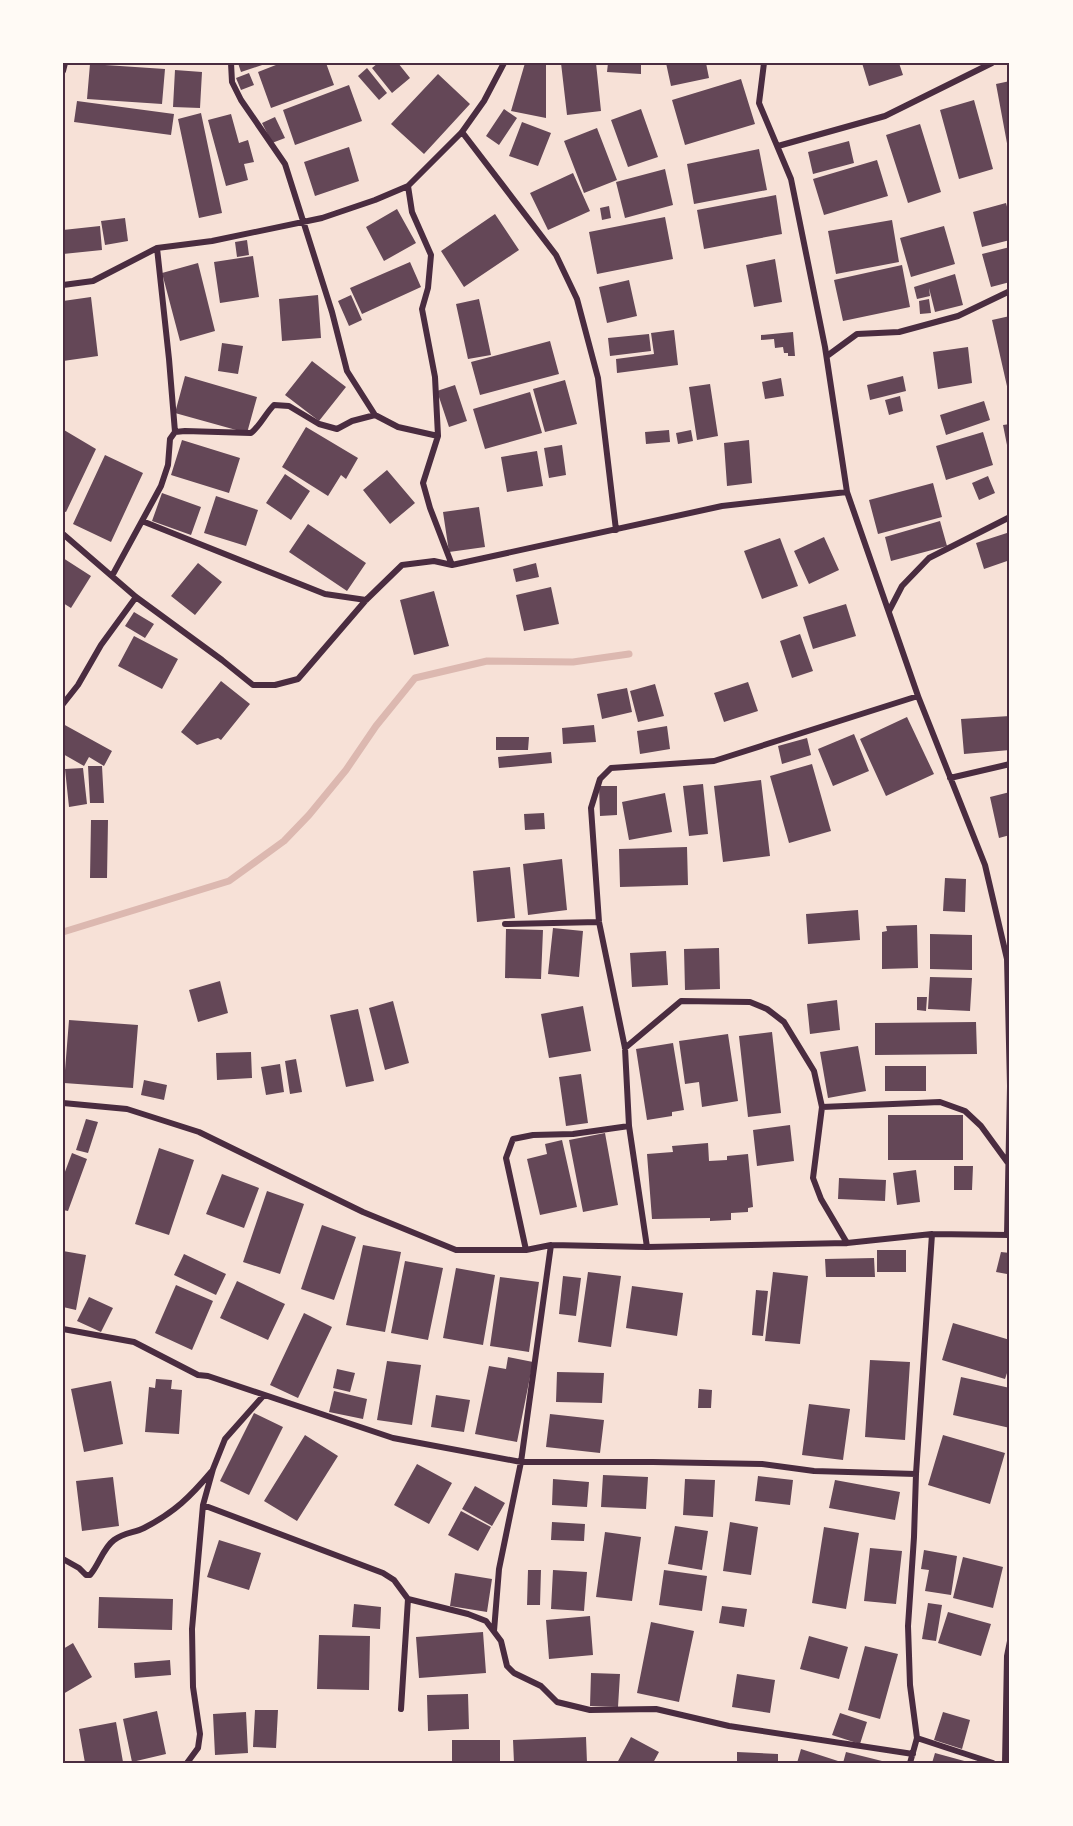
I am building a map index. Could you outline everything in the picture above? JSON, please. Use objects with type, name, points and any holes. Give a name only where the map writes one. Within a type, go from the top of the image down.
[{"type":"street","points":[[63,71],[65,63]]},
{"type":"street","points":[[231,63],[232,82],[241,100],[285,164],[332,312],[347,371],[375,415],[398,427],[438,435]]},
{"type":"street","points":[[63,1103],[127,1109],[199,1132],[363,1212],[456,1250],[526,1250],[552,1245],[647,1247],[847,1243],[932,1234],[1008,1235],[1010,1086],[1007,959],[985,865],[918,696],[848,492],[827,356],[791,179],[759,103],[764,63]]},
{"type":"street","points":[[778,146],[885,116],[992,63]]},
{"type":"street","points":[[63,285],[93,281],[157,248],[212,241],[322,218],[408,186],[462,132],[484,101],[502,64]]},
{"type":"street","points":[[462,132],[556,255],[577,299],[598,378],[616,530]]},
{"type":"street","points":[[408,186],[412,212],[431,255],[428,288],[422,309],[435,377],[438,435],[423,483],[452,565]]},
{"type":"street","points":[[112,576],[161,486],[168,465],[170,439],[175,432],[157,248]]},
{"type":"street","points":[[827,356],[858,334],[899,332],[958,316],[1010,291]]},
{"type":"street","points":[[175,432],[252,434],[274,405],[289,406],[319,424],[337,429],[352,421],[375,415]]},
{"type":"street","points":[[63,534],[136,597],[253,685],[275,685],[298,679],[366,600],[402,565],[434,561],[452,565],[722,506],[848,492]]},
{"type":"street","points":[[889,611],[902,586],[929,558],[1010,517]]},
{"type":"street","points":[[142,521],[324,594],[366,600]]},
{"type":"street","points":[[63,704],[78,685],[101,645],[136,597]]},
{"type":"street","points":[[647,1247],[629,1126],[625,1048],[599,922],[591,808],[600,779],[611,768],[714,761],[918,696]]},
{"type":"street","points":[[950,778],[1010,764]]},
{"type":"street","points":[[505,924],[599,922]]},
{"type":"street","points":[[625,1048],[681,1001],[750,1002],[767,1009],[784,1022],[814,1071],[822,1107],[813,1178],[821,1199],[847,1243]]},
{"type":"street","points":[[822,1107],[940,1102],[965,1111],[981,1126],[1008,1164]]},
{"type":"street","points":[[526,1250],[506,1158],[513,1138],[573,1134],[629,1126]]},
{"type":"street","points":[[910,1763],[917,1738],[910,1685],[908,1626],[932,1234]]},
{"type":"street","points":[[494,1631],[499,1569],[520,1462],[552,1245]]},
{"type":"street","points":[[63,1329],[134,1342],[198,1375],[208,1376],[393,1438],[520,1462],[762,1464],[814,1471],[916,1474]]},
{"type":"street","points":[[188,1763],[198,1748],[200,1734],[193,1687],[192,1629],[203,1505],[213,1469],[225,1439],[264,1395]]},
{"type":"street","points":[[63,1559],[86,1575],[90,1575],[111,1542],[127,1532],[142,1529],[176,1509],[189,1498],[213,1469]]},
{"type":"street","points":[[203,1505],[382,1573],[394,1580],[408,1599],[468,1614],[486,1621],[501,1641],[507,1666],[514,1673],[541,1686],[557,1702],[590,1710],[656,1709],[729,1726],[913,1754]]},
{"type":"street","points":[[401,1709],[408,1599]]},
{"type":"street","points":[[1005,1763],[1007,1656],[1010,1641]]},
{"type":"street","points":[[917,1738],[993,1763]]},
{"type":"building","points":[[238,63],[268,63],[241,72]]},
{"type":"building","points":[[281,63],[326,63],[334,85],[271,108],[258,72]]},
{"type":"building","points":[[378,63],[398,63],[410,78],[392,93],[372,68]]},
{"type":"building","points":[[525,63],[546,63],[546,118],[511,111]]},
{"type":"building","points":[[561,63],[596,63],[601,111],[567,115]]},
{"type":"building","points":[[608,63],[641,63],[641,74],[607,72]]},
{"type":"building","points":[[666,63],[706,63],[709,78],[671,86]]},
{"type":"building","points":[[862,63],[899,63],[903,75],[869,86]]},
{"type":"building","points":[[90,64],[165,69],[162,104],[87,99]]},
{"type":"building","points":[[367,68],[387,93],[379,100],[358,76]]},
{"type":"building","points":[[175,70],[202,72],[200,108],[173,107]]},
{"type":"building","points":[[249,73],[254,85],[241,90],[236,78]]},
{"type":"building","points":[[438,74],[470,104],[424,154],[391,124]]},
{"type":"building","points":[[741,79],[755,124],[685,145],[672,100]]},
{"type":"building","points":[[1010,81],[1010,154],[1009,154],[996,84]]},
{"type":"building","points":[[349,85],[362,121],[295,145],[283,110]]},
{"type":"building","points":[[974,100],[993,169],[959,179],[940,110]]},
{"type":"building","points":[[77,101],[174,114],[171,135],[74,122]]},
{"type":"building","points":[[504,109],[517,118],[499,145],[486,136]]},
{"type":"building","points":[[641,109],[658,157],[628,167],[611,120]]},
{"type":"building","points":[[201,113],[222,213],[199,218],[178,119]]},
{"type":"building","points":[[231,114],[239,143],[248,140],[254,162],[244,164],[248,180],[226,186],[208,120]]},
{"type":"building","points":[[275,117],[285,138],[272,143],[262,123]]},
{"type":"building","points":[[522,122],[551,133],[538,166],[509,156]]},
{"type":"building","points":[[920,124],[941,192],[908,203],[886,135]]},
{"type":"building","points":[[597,128],[617,180],[584,193],[564,141]]},
{"type":"building","points":[[849,141],[854,163],[813,174],[808,152]]},
{"type":"building","points":[[349,147],[359,181],[315,196],[304,162]]},
{"type":"building","points":[[759,149],[767,190],[694,204],[687,164]]},
{"type":"building","points":[[877,160],[888,196],[824,215],[813,179]]},
{"type":"building","points":[[665,169],[673,205],[625,218],[616,182]]},
{"type":"building","points":[[573,173],[590,211],[548,230],[530,193]]},
{"type":"building","points":[[776,195],[782,234],[704,249],[697,210]]},
{"type":"building","points":[[1006,203],[1010,218],[1010,240],[982,247],[973,212]]},
{"type":"building","points":[[609,206],[611,218],[602,220],[600,208]]},
{"type":"building","points":[[397,209],[416,243],[384,261],[366,227]]},
{"type":"building","points":[[495,214],[519,250],[464,287],[441,251]]},
{"type":"building","points":[[665,217],[673,259],[597,274],[589,232]]},
{"type":"building","points":[[125,218],[128,241],[105,245],[101,221]]},
{"type":"building","points":[[892,220],[899,262],[836,274],[828,231]]},
{"type":"building","points":[[100,226],[102,250],[63,254],[63,230]]},
{"type":"building","points":[[944,226],[955,264],[911,277],[900,238]]},
{"type":"building","points":[[247,240],[249,255],[237,257],[235,242]]},
{"type":"building","points":[[1010,247],[1010,282],[991,287],[982,254]]},
{"type":"building","points":[[253,256],[259,297],[220,303],[214,262]]},
{"type":"building","points":[[775,259],[782,302],[754,307],[746,265]]},
{"type":"building","points":[[410,262],[421,287],[362,314],[350,288]]},
{"type":"building","points":[[198,263],[215,331],[180,341],[162,273]]},
{"type":"building","points":[[902,265],[910,307],[843,321],[834,280]]},
{"type":"building","points":[[955,274],[963,305],[935,312],[929,288],[930,296],[917,299],[914,287]]},
{"type":"building","points":[[629,280],[637,316],[607,323],[599,287]]},
{"type":"building","points":[[318,295],[321,338],[282,341],[279,299]]},
{"type":"building","points":[[351,295],[362,320],[349,326],[338,301]]},
{"type":"building","points":[[91,297],[98,356],[63,361],[63,301]]},
{"type":"building","points":[[479,299],[491,355],[468,359],[456,304]]},
{"type":"building","points":[[929,299],[931,313],[920,314],[919,301]]},
{"type":"building","points":[[1010,316],[1010,395],[1009,395],[992,320]]},
{"type":"building","points":[[674,330],[678,365],[617,373],[616,359],[654,354],[651,333]]},
{"type":"building","points":[[793,332],[795,356],[788,356],[788,353],[784,353],[783,347],[775,348],[774,339],[761,340],[761,335]]},
{"type":"building","points":[[649,334],[651,351],[610,356],[608,338]]},
{"type":"building","points":[[550,341],[559,374],[480,395],[471,362]]},
{"type":"building","points":[[222,343],[243,346],[238,374],[218,371]]},
{"type":"building","points":[[968,347],[972,383],[938,389],[933,352]]},
{"type":"building","points":[[312,361],[346,387],[319,421],[285,395]]},
{"type":"building","points":[[185,376],[257,397],[247,433],[175,413]]},
{"type":"building","points":[[903,376],[906,391],[870,400],[867,385]]},
{"type":"building","points":[[781,378],[784,396],[765,399],[762,382]]},
{"type":"building","points":[[565,380],[577,424],[545,432],[533,389]]},
{"type":"building","points":[[710,384],[718,436],[697,440],[689,387]]},
{"type":"building","points":[[455,385],[467,421],[449,427],[437,391]]},
{"type":"building","points":[[530,392],[542,433],[485,449],[473,409]]},
{"type":"building","points":[[900,396],[903,411],[889,415],[885,400]]},
{"type":"building","points":[[984,401],[990,420],[946,435],[940,415]]},
{"type":"building","points":[[1010,424],[1010,455],[1009,455],[1003,425]]},
{"type":"building","points":[[306,427],[358,458],[346,479],[341,475],[328,496],[282,467]]},
{"type":"building","points":[[64,430],[96,449],[66,512],[63,511]]},
{"type":"building","points":[[669,430],[670,442],[646,444],[645,432]]},
{"type":"building","points":[[691,430],[693,441],[678,444],[676,433]]},
{"type":"building","points":[[983,432],[993,465],[946,480],[936,446]]},
{"type":"building","points":[[182,440],[240,458],[229,493],[171,475]]},
{"type":"building","points":[[749,440],[752,483],[727,486],[724,443]]},
{"type":"building","points":[[562,445],[566,475],[549,478],[544,448]]},
{"type":"building","points":[[537,451],[543,486],[507,492],[501,457]]},
{"type":"building","points":[[105,455],[143,473],[111,542],[73,524]]},
{"type":"building","points":[[387,470],[415,503],[390,524],[363,490]]},
{"type":"building","points":[[285,474],[310,491],[291,520],[266,503]]},
{"type":"building","points":[[988,476],[995,493],[979,500],[972,483]]},
{"type":"building","points":[[933,483],[942,517],[878,534],[869,500]]},
{"type":"building","points":[[162,493],[201,507],[191,535],[152,521]]},
{"type":"building","points":[[216,496],[258,510],[246,546],[204,533]]},
{"type":"building","points":[[479,507],[485,547],[449,552],[443,512]]},
{"type":"building","points":[[940,521],[947,546],[891,561],[885,537]]},
{"type":"building","points":[[308,524],[366,563],[347,591],[289,552]]},
{"type":"building","points":[[1010,532],[1010,560],[984,569],[976,543]]},
{"type":"building","points":[[824,537],[839,570],[809,584],[794,551]]},
{"type":"building","points":[[780,538],[798,586],[762,599],[744,551]]},
{"type":"building","points":[[63,558],[91,576],[71,608],[63,603]]},
{"type":"building","points":[[198,563],[222,582],[195,615],[171,596]]},
{"type":"building","points":[[536,563],[539,577],[516,582],[513,569]]},
{"type":"building","points":[[551,587],[559,624],[524,631],[516,595]]},
{"type":"building","points":[[434,591],[449,646],[414,655],[400,600]]},
{"type":"building","points":[[846,604],[856,636],[813,649],[803,617]]},
{"type":"building","points":[[134,612],[154,624],[145,638],[125,626]]},
{"type":"building","points":[[800,634],[813,671],[792,678],[780,641]]},
{"type":"building","points":[[134,636],[178,659],[162,689],[118,666]]},
{"type":"building","points":[[221,681],[250,704],[221,740],[218,738],[197,745],[181,732]]},
{"type":"building","points":[[748,682],[758,711],[724,722],[714,693]]},
{"type":"building","points":[[655,684],[664,716],[638,722],[630,691]]},
{"type":"building","points":[[627,688],[632,712],[602,719],[597,694]]},
{"type":"building","points":[[1010,716],[1010,750],[964,754],[961,719]]},
{"type":"building","points":[[907,717],[934,774],[886,796],[860,739]]},
{"type":"building","points":[[63,724],[112,751],[104,766],[89,757],[84,766],[63,754]]},
{"type":"building","points":[[594,725],[596,742],[563,744],[562,728]]},
{"type":"building","points":[[667,726],[670,749],[640,754],[637,731]]},
{"type":"building","points":[[854,734],[869,771],[833,786],[818,749]]},
{"type":"building","points":[[496,737],[529,737],[528,750],[496,750]]},
{"type":"building","points":[[807,738],[811,755],[782,764],[778,746]]},
{"type":"building","points":[[551,752],[552,763],[499,768],[498,757]]},
{"type":"building","points":[[812,764],[831,831],[789,843],[770,776]]},
{"type":"building","points":[[88,766],[102,766],[104,803],[90,803]]},
{"type":"building","points":[[83,768],[87,804],[69,807],[65,769]]},
{"type":"building","points":[[761,780],[770,856],[723,862],[714,786]]},
{"type":"building","points":[[703,784],[708,834],[689,836],[683,786]]},
{"type":"building","points":[[599,786],[617,786],[617,815],[600,816]]},
{"type":"building","points":[[1010,792],[1010,835],[999,838],[990,797]]},
{"type":"building","points":[[665,793],[672,832],[629,840],[622,802]]},
{"type":"building","points":[[544,813],[545,829],[525,830],[524,814]]},
{"type":"building","points":[[91,820],[108,820],[107,878],[90,878]]},
{"type":"building","points":[[687,847],[688,885],[620,887],[619,849]]},
{"type":"building","points":[[562,859],[567,910],[528,915],[523,864]]},
{"type":"building","points":[[510,867],[515,918],[477,922],[473,871]]},
{"type":"building","points":[[945,878],[966,879],[965,912],[943,911]]},
{"type":"building","points":[[858,910],[860,940],[808,944],[806,914]]},
{"type":"building","points":[[917,925],[918,968],[882,969],[882,932],[887,931],[886,926]]},
{"type":"building","points":[[553,928],[583,931],[579,977],[548,974]]},
{"type":"building","points":[[506,929],[543,930],[541,979],[505,978]]},
{"type":"building","points":[[930,934],[972,935],[972,970],[930,969]]},
{"type":"building","points":[[719,948],[720,989],[685,990],[684,949]]},
{"type":"building","points":[[666,951],[668,985],[632,987],[630,953]]},
{"type":"building","points":[[930,977],[972,978],[970,1011],[928,1009]]},
{"type":"building","points":[[220,981],[228,1013],[198,1022],[189,990]]},
{"type":"building","points":[[917,997],[927,997],[926,1011],[917,1010]]},
{"type":"building","points":[[837,1000],[840,1030],[810,1034],[807,1004]]},
{"type":"building","points":[[393,1001],[409,1063],[385,1070],[369,1008]]},
{"type":"building","points":[[583,1006],[591,1051],[549,1058],[541,1014]]},
{"type":"building","points":[[358,1009],[374,1081],[346,1087],[330,1015]]},
{"type":"building","points":[[69,1020],[138,1025],[133,1088],[64,1083]]},
{"type":"building","points":[[976,1022],[977,1054],[875,1055],[875,1023]]},
{"type":"building","points":[[772,1032],[781,1113],[748,1117],[739,1036]]},
{"type":"building","points":[[728,1034],[738,1101],[702,1107],[699,1082],[685,1084],[679,1041]]},
{"type":"building","points":[[673,1043],[684,1110],[672,1112],[672,1116],[647,1120],[636,1049]]},
{"type":"building","points":[[858,1046],[866,1091],[828,1098],[820,1052]]},
{"type":"building","points":[[251,1052],[252,1078],[217,1080],[216,1053]]},
{"type":"building","points":[[296,1059],[302,1092],[290,1094],[285,1061]]},
{"type":"building","points":[[280,1064],[284,1092],[266,1095],[261,1067]]},
{"type":"building","points":[[885,1066],[926,1066],[926,1091],[885,1091]]},
{"type":"building","points":[[581,1074],[588,1123],[566,1126],[559,1077]]},
{"type":"building","points":[[144,1080],[167,1085],[164,1100],[141,1095]]},
{"type":"building","points":[[888,1115],[963,1115],[963,1160],[888,1160]]},
{"type":"building","points":[[86,1119],[98,1122],[88,1153],[76,1150]]},
{"type":"building","points":[[790,1125],[794,1161],[757,1166],[753,1130]]},
{"type":"building","points":[[605,1133],[618,1205],[583,1212],[569,1140]]},
{"type":"building","points":[[562,1140],[577,1207],[540,1215],[527,1159],[547,1154],[545,1144]]},
{"type":"building","points":[[708,1143],[709,1161],[727,1160],[727,1156],[748,1154],[753,1207],[748,1208],[748,1212],[731,1213],[731,1220],[652,1219],[647,1154],[673,1152],[672,1146]]},
{"type":"building","points":[[159,1148],[194,1160],[169,1235],[135,1224]]},
{"type":"building","points":[[72,1153],[87,1159],[68,1211],[63,1210],[63,1177]]},
{"type":"building","points":[[954,1166],[973,1166],[972,1190],[954,1190]]},
{"type":"building","points":[[916,1170],[920,1202],[897,1205],[893,1173]]},
{"type":"building","points":[[222,1174],[259,1188],[244,1228],[206,1214]]},
{"type":"building","points":[[839,1178],[886,1180],[885,1201],[838,1199]]},
{"type":"building","points":[[267,1191],[304,1204],[280,1274],[243,1262]]},
{"type":"building","points":[[322,1225],[356,1237],[334,1300],[301,1289]]},
{"type":"building","points":[[363,1245],[401,1252],[385,1332],[346,1325]]},
{"type":"building","points":[[877,1250],[906,1250],[906,1272],[877,1272]]},
{"type":"building","points":[[63,1251],[86,1255],[76,1310],[63,1307]]},
{"type":"building","points":[[1001,1252],[1010,1253],[1007,1274],[996,1272]]},
{"type":"building","points":[[184,1254],[226,1274],[216,1295],[174,1275]]},
{"type":"building","points":[[874,1258],[875,1277],[826,1277],[825,1259]]},
{"type":"building","points":[[405,1261],[443,1268],[428,1340],[391,1333]]},
{"type":"building","points":[[456,1268],[495,1275],[483,1345],[443,1338]]},
{"type":"building","points":[[588,1272],[621,1276],[611,1347],[578,1342]]},
{"type":"building","points":[[773,1272],[808,1276],[800,1344],[765,1341]]},
{"type":"building","points":[[563,1276],[581,1278],[576,1316],[559,1314]]},
{"type":"building","points":[[500,1277],[539,1282],[529,1352],[490,1346]]},
{"type":"building","points":[[237,1281],[285,1304],[268,1340],[220,1318]]},
{"type":"building","points":[[176,1285],[213,1301],[192,1350],[155,1333]]},
{"type":"building","points":[[632,1286],[683,1293],[677,1336],[626,1328]]},
{"type":"building","points":[[756,1290],[768,1291],[763,1336],[752,1335]]},
{"type":"building","points":[[89,1297],[113,1308],[101,1332],[77,1321]]},
{"type":"building","points":[[304,1313],[332,1327],[298,1398],[270,1385]]},
{"type":"building","points":[[953,1323],[1010,1340],[1010,1364],[1005,1379],[942,1360]]},
{"type":"building","points":[[508,1357],[533,1362],[517,1442],[475,1434],[489,1366],[506,1369]]},
{"type":"building","points":[[870,1360],[910,1362],[905,1440],[865,1437]]},
{"type":"building","points":[[387,1361],[421,1365],[412,1425],[377,1420]]},
{"type":"building","points":[[337,1369],[355,1373],[350,1392],[333,1388]]},
{"type":"building","points":[[557,1372],[604,1373],[602,1403],[556,1402]]},
{"type":"building","points":[[961,1377],[1010,1388],[1010,1428],[953,1415]]},
{"type":"building","points":[[156,1379],[172,1380],[171,1389],[182,1390],[179,1434],[145,1432],[149,1387],[155,1388]]},
{"type":"building","points":[[111,1381],[123,1444],[84,1452],[71,1389]]},
{"type":"building","points":[[699,1389],[712,1390],[711,1408],[698,1408]]},
{"type":"building","points":[[334,1391],[367,1399],[363,1419],[329,1412]]},
{"type":"building","points":[[436,1395],[470,1400],[464,1432],[431,1427]]},
{"type":"building","points":[[809,1404],[850,1409],[843,1460],[802,1455]]},
{"type":"building","points":[[254,1413],[283,1427],[249,1495],[220,1481]]},
{"type":"building","points":[[550,1414],[604,1420],[600,1453],[546,1447]]},
{"type":"building","points":[[305,1435],[338,1456],[297,1521],[264,1501]]},
{"type":"building","points":[[943,1435],[1005,1453],[990,1504],[928,1485]]},
{"type":"building","points":[[417,1464],[452,1483],[429,1524],[394,1505]]},
{"type":"building","points":[[603,1475],[648,1477],[646,1509],[601,1507]]},
{"type":"building","points":[[758,1476],[793,1480],[790,1505],[755,1501]]},
{"type":"building","points":[[113,1477],[119,1526],[82,1531],[76,1481]]},
{"type":"building","points":[[553,1479],[589,1482],[587,1507],[552,1505]]},
{"type":"building","points":[[685,1479],[715,1480],[713,1517],[683,1515]]},
{"type":"building","points":[[835,1480],[900,1492],[895,1520],[829,1508]]},
{"type":"building","points":[[475,1486],[505,1503],[492,1526],[462,1509]]},
{"type":"building","points":[[461,1511],[491,1527],[478,1551],[448,1535]]},
{"type":"building","points":[[552,1522],[585,1524],[584,1541],[551,1540]]},
{"type":"building","points":[[730,1522],[758,1527],[751,1575],[723,1571]]},
{"type":"building","points":[[675,1526],[708,1531],[702,1570],[668,1564]]},
{"type":"building","points":[[824,1527],[859,1533],[846,1609],[812,1603]]},
{"type":"building","points":[[605,1532],[641,1537],[632,1601],[596,1597]]},
{"type":"building","points":[[219,1540],[261,1553],[249,1590],[207,1577]]},
{"type":"building","points":[[870,1548],[902,1551],[896,1604],[864,1601]]},
{"type":"building","points":[[924,1550],[957,1556],[951,1595],[925,1591],[929,1570],[921,1569]]},
{"type":"building","points":[[963,1557],[1003,1567],[993,1608],[953,1598]]},
{"type":"building","points":[[528,1570],[541,1570],[540,1605],[527,1605]]},
{"type":"building","points":[[553,1570],[587,1572],[584,1611],[551,1609]]},
{"type":"building","points":[[664,1570],[707,1576],[702,1611],[659,1605]]},
{"type":"building","points":[[455,1573],[492,1579],[487,1612],[450,1606]]},
{"type":"building","points":[[99,1597],[173,1599],[172,1630],[98,1628]]},
{"type":"building","points":[[928,1603],[942,1605],[936,1641],[922,1639]]},
{"type":"building","points":[[354,1604],[381,1607],[380,1629],[352,1627]]},
{"type":"building","points":[[722,1606],[747,1609],[744,1627],[719,1623]]},
{"type":"building","points":[[948,1612],[991,1624],[981,1656],[938,1643]]},
{"type":"building","points":[[590,1616],[593,1655],[549,1659],[546,1620]]},
{"type":"building","points":[[651,1622],[694,1631],[679,1702],[637,1693]]},
{"type":"building","points":[[483,1632],[486,1673],[419,1678],[416,1637]]},
{"type":"building","points":[[319,1635],[370,1636],[369,1690],[317,1689]]},
{"type":"building","points":[[809,1636],[848,1647],[839,1679],[800,1669]]},
{"type":"building","points":[[73,1643],[92,1677],[63,1694],[63,1649]]},
{"type":"building","points":[[865,1646],[898,1654],[880,1719],[848,1710]]},
{"type":"building","points":[[170,1660],[171,1675],[135,1678],[134,1663]]},
{"type":"building","points":[[591,1673],[620,1674],[618,1707],[590,1706]]},
{"type":"building","points":[[737,1674],[775,1680],[770,1713],[732,1707]]},
{"type":"building","points":[[468,1694],[469,1729],[428,1731],[427,1695]]},
{"type":"building","points":[[255,1710],[278,1710],[276,1748],[253,1747]]},
{"type":"building","points":[[157,1711],[166,1754],[132,1762],[123,1719]]},
{"type":"building","points":[[246,1712],[248,1753],[215,1755],[213,1714]]},
{"type":"building","points":[[943,1712],[970,1720],[962,1749],[934,1740]]},
{"type":"building","points":[[840,1713],[867,1722],[860,1744],[832,1735]]},
{"type":"building","points":[[116,1722],[123,1762],[85,1763],[79,1729]]},
{"type":"building","points":[[586,1737],[587,1763],[514,1763],[513,1740]]},
{"type":"building","points":[[631,1737],[659,1752],[653,1763],[617,1763]]},
{"type":"building","points":[[452,1740],[500,1740],[500,1763],[452,1763]]},
{"type":"building","points":[[801,1749],[838,1761],[837,1763],[797,1763]]},
{"type":"building","points":[[737,1752],[778,1754],[778,1763],[737,1763]]},
{"type":"building","points":[[846,1752],[886,1762],[886,1763],[843,1763]]},
{"type":"building","points":[[935,1753],[968,1762],[968,1763],[932,1763]]},
{"type":"waterway","points":[[63,932],[229,881],[284,841],[309,815],[415,678],[487,661],[573,662],[629,654]]}]
